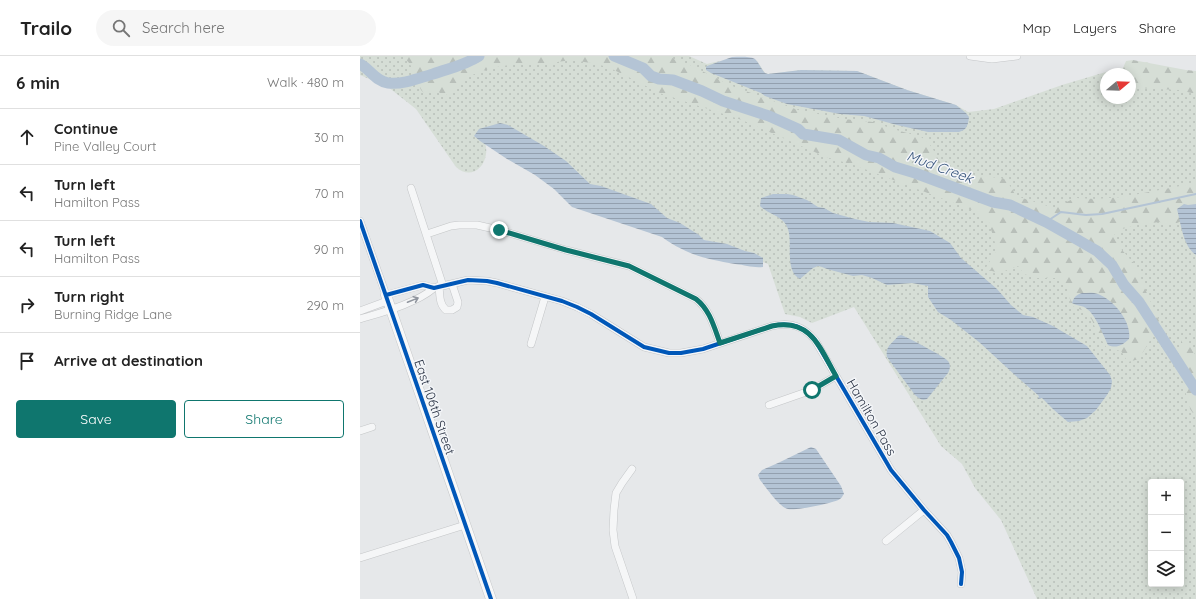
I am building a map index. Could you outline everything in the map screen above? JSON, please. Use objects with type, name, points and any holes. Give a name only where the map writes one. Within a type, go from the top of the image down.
[{"type":"street","points":[[970,56],[992,59],[1017,56]]},
{"type":"street","points":[[411,188],[427,234],[439,287],[440,299],[446,310],[452,310],[457,307],[458,302],[452,284]]},
{"type":"street","name":"East 106th Street","points":[[360,221],[491,599]]},
{"type":"street","points":[[427,234],[451,226],[477,225],[629,266],[696,299],[702,304],[711,318],[720,343]]},
{"type":"street","name":"Hamilton Pass","points":[[388,302],[426,295],[439,287],[468,280],[487,281],[562,301],[591,314],[644,347],[669,353],[694,352],[781,324],[791,324],[799,327],[808,332],[815,340],[891,470],[947,535],[959,558],[962,572],[961,584]]},
{"type":"street","name":"Hamilton Pass","points":[[388,302],[423,285],[439,287]]},
{"type":"street","points":[[531,344],[545,297]]},
{"type":"street","points":[[360,311],[388,302]]},
{"type":"street","points":[[360,319],[388,302]]},
{"type":"street","points":[[770,405],[812,390],[836,376]]},
{"type":"street","points":[[360,431],[372,427]]},
{"type":"street","points":[[632,469],[616,493],[613,530],[615,546],[633,599]]},
{"type":"street","points":[[886,541],[924,510]]},
{"type":"street","points":[[360,558],[465,525]]},
{"type":"green space","points":[[360,56],[689,56],[707,64],[725,60],[751,59],[756,60],[765,73],[768,74],[801,70],[857,71],[907,90],[956,105],[968,112],[994,109],[1062,85],[1100,74],[1100,104],[1136,104],[1136,68],[1122,68],[1147,62],[1175,78],[1196,82],[1196,599],[1037,599],[1001,520],[975,488],[962,464],[941,446],[854,307],[812,323],[800,317],[785,314],[768,264],[571,189],[484,137],[486,148],[485,160],[475,171],[461,171],[456,167],[416,109],[388,87],[360,75]]},
{"type":"green space","points":[[403,56],[669,56],[732,86],[798,110],[844,119],[873,122],[921,137],[928,142],[942,163],[968,174],[1006,179],[1016,196],[1054,208],[1075,198],[1096,199],[1123,197],[1196,183],[1196,215],[1172,225],[1159,222],[1137,225],[1122,229],[1114,235],[1122,250],[1136,266],[1159,320],[1152,337],[1139,359],[1128,362],[1121,351],[1107,348],[1098,335],[1092,320],[1084,311],[1072,306],[1068,289],[1056,278],[1037,278],[1024,274],[1018,266],[999,273],[985,269],[997,250],[989,222],[975,211],[854,165],[826,157],[742,120],[662,94],[608,67],[571,60],[537,65],[509,65],[491,68],[472,75],[444,97],[439,92],[424,93],[421,90],[410,64]]},
{"type":"green space","points":[[1133,60],[1196,71],[1196,94],[1179,90],[1137,88],[1136,68],[1123,68],[1126,61]]},
{"type":"green space","points":[[1181,337],[1187,341],[1196,356],[1196,417],[1190,409],[1181,375]]},
{"type":"water","points":[[732,57],[753,58],[758,62],[765,73],[768,74],[801,70],[857,71],[907,90],[956,105],[969,117],[968,125],[964,130],[959,132],[928,132],[864,116],[840,114],[787,104],[706,70],[707,66]]},
{"type":"water","points":[[500,123],[508,125],[544,146],[566,161],[590,184],[601,186],[651,204],[667,218],[680,223],[704,240],[727,244],[754,253],[763,258],[763,267],[735,264],[697,255],[680,248],[662,237],[572,207],[554,189],[535,175],[507,159],[474,136],[479,129]]},
{"type":"water","points":[[773,194],[793,195],[833,213],[855,219],[869,222],[893,223],[930,231],[950,243],[961,258],[997,289],[1011,305],[1023,315],[1033,317],[1053,326],[1087,346],[1110,375],[1112,381],[1111,388],[1107,395],[1096,410],[1087,418],[1079,421],[1068,422],[1042,398],[1038,399],[1039,396],[979,342],[951,320],[938,312],[928,297],[928,286],[912,283],[887,285],[862,275],[853,276],[818,266],[813,268],[800,279],[795,275],[790,263],[789,235],[786,225],[780,218],[760,206],[761,198]]},
{"type":"water","points":[[1184,204],[1196,204],[1196,255],[1188,246],[1181,228],[1177,209]]},
{"type":"water","points":[[1082,293],[1098,294],[1116,306],[1121,312],[1128,326],[1129,339],[1119,346],[1114,347],[1108,345],[1093,315],[1084,307],[1072,303],[1076,296]]},
{"type":"water","points":[[901,335],[918,343],[949,362],[950,367],[948,373],[927,399],[921,399],[915,395],[887,357],[888,348],[898,336]]},
{"type":"water","points":[[811,447],[816,449],[841,486],[844,494],[841,499],[831,503],[806,508],[788,509],[777,501],[760,480],[758,475],[762,470]]},
{"type":"waterway","name":"Mud Creek","points":[[360,64],[383,82],[399,83],[417,79],[456,66],[479,56]]},
{"type":"waterway","name":"Mud Creek","points":[[614,56],[643,68],[651,76],[659,79],[673,80],[723,101],[769,116],[798,129],[803,134],[839,140],[866,155],[879,158],[895,167],[993,202],[1010,205],[1046,222],[1078,240],[1097,251],[1112,265],[1124,285],[1139,302],[1196,390]]},
{"type":"waterway","points":[[1046,222],[1061,212],[1086,215],[1102,214],[1196,194]]},
{"type":"cycle path","points":[[360,221],[491,599]]},
{"type":"cycle path","points":[[386,295],[423,285],[434,288],[468,280],[497,283],[562,301],[577,307],[644,347],[669,353],[681,353],[703,349],[772,326],[791,325],[801,328],[815,340],[891,470],[947,535],[959,558],[962,572],[961,584]]},
{"type":"route","points":[[499,230],[566,250],[629,266],[696,299],[707,310],[720,343],[781,324],[791,324],[799,327],[808,332],[815,340],[836,376],[812,390]]}]
